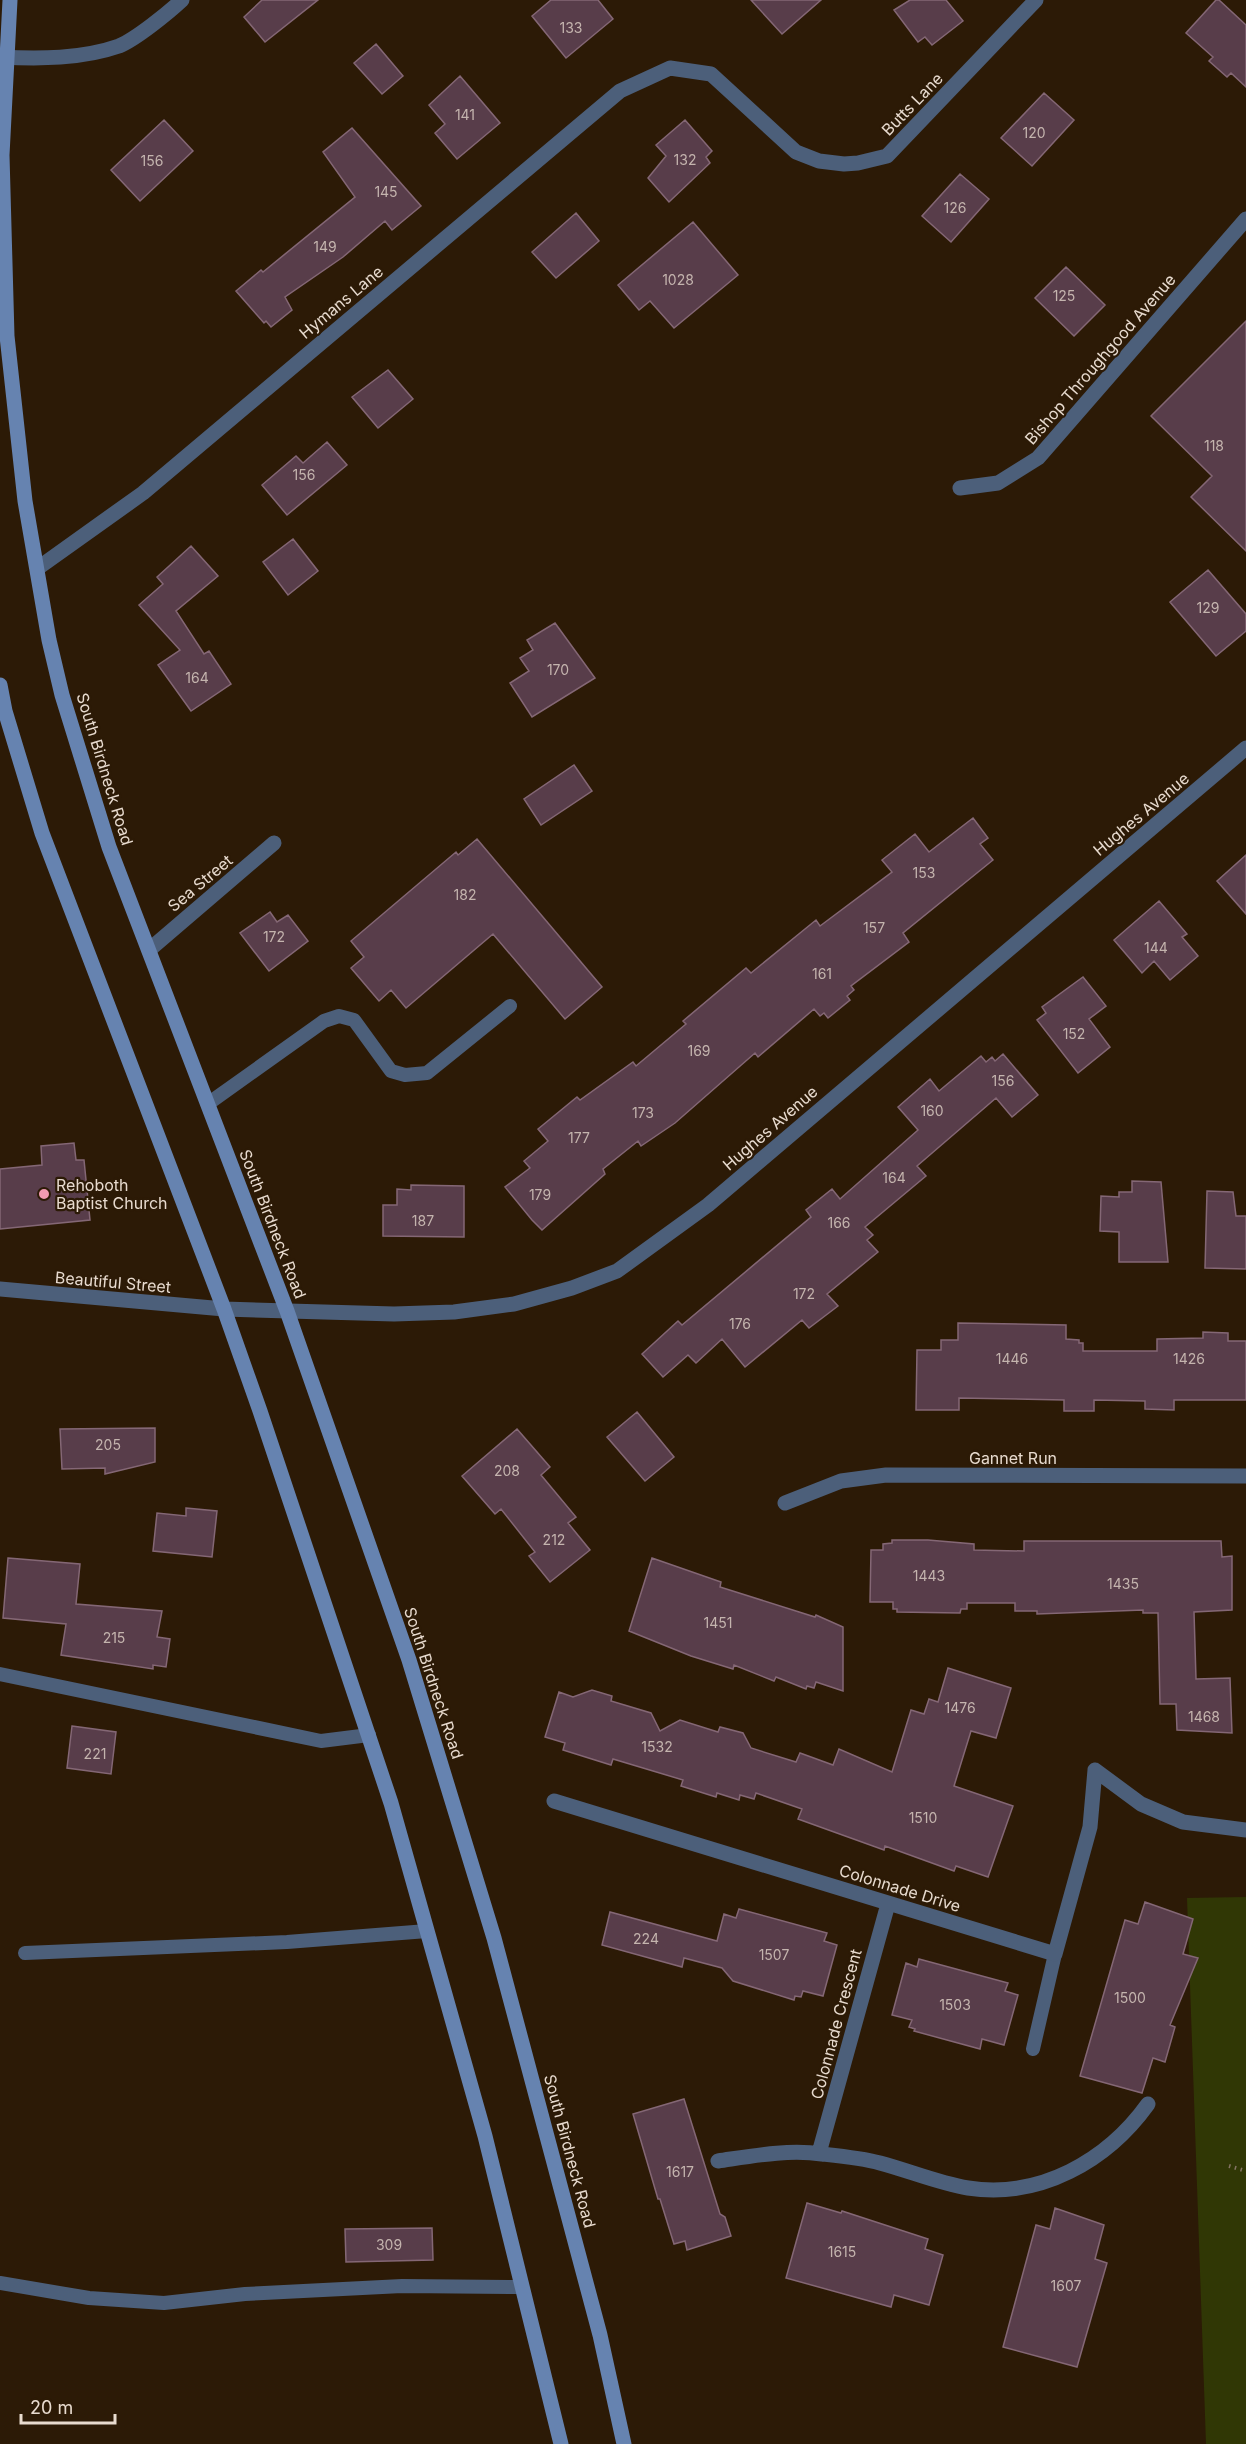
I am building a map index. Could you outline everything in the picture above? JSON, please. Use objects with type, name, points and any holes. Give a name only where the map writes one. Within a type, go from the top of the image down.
[{"type":"main road","name":"South Birdneck Road","points":[[10,0],[4,57],[2,155],[4,364],[49,640],[78,749],[109,847],[287,1311],[394,1617],[494,1938],[597,2324],[624,2444]]},
{"type":"main road","points":[[0,685],[5,711],[42,833],[224,1309],[391,1803],[485,2136],[561,2444]]},
{"type":"street","points":[[4,57],[64,57],[120,45],[168,13],[182,0]]},
{"type":"street","name":"Butts Lane","points":[[670,68],[711,74],[796,153],[819,161],[858,164],[887,156],[1036,0]]},
{"type":"street","name":"Hymans Lane","points":[[38,568],[143,493],[620,91],[670,68]]},
{"type":"street","name":"Bishop Throughgood Avenue","points":[[960,488],[998,483],[1038,458],[1246,219]]},
{"type":"street","name":"Hughes Avenue","points":[[224,1309],[394,1314],[454,1312],[514,1304],[572,1288],[617,1271],[708,1205],[1246,748]]},
{"type":"street","name":"Sea Street","points":[[149,950],[274,843]]},
{"type":"street","name":"Beautiful Street","points":[[0,1289],[224,1309]]},
{"type":"street","name":"Gannet Run","points":[[785,1503],[841,1481],[886,1475],[1246,1476]]},
{"type":"street","points":[[1055,1954],[1090,1827],[1095,1770],[1140,1804],[1183,1822],[1246,1830]]},
{"type":"street","name":"Colonnade Drive","points":[[554,1801],[1055,1954]]},
{"type":"street","name":"Colonnade Crescent","points":[[819,2153],[888,1904]]},
{"type":"street","points":[[718,2161],[771,2153],[819,2153],[878,2163],[970,2188],[1007,2189],[1050,2180],[1084,2165],[1109,2148],[1135,2122],[1148,2104]]},
{"type":"lane","points":[[209,1103],[324,1021],[332,1018],[339,1016],[354,1020],[391,1071],[405,1076],[427,1072],[510,1006]]},
{"type":"lane","points":[[0,1674],[321,1741],[369,1735]]},
{"type":"lane","points":[[24,1953],[287,1942],[427,1931]]},
{"type":"lane","points":[[1033,2049],[1055,1954]]},
{"type":"lane","points":[[0,2283],[89,2298],[164,2303],[245,2294],[402,2286],[522,2287]]},
{"type":"path","points":[[1229,2166],[1246,2171]]},
{"type":"green space","points":[[1246,1897],[1246,2444],[1206,2444],[1187,1898]]},
{"type":"building","points":[[262,0],[318,0],[265,42],[244,17]]},
{"type":"building","points":[[551,0],[598,0],[613,19],[566,58],[532,16]]},
{"type":"building","points":[[751,0],[821,0],[782,34]]},
{"type":"building","points":[[910,0],[946,0],[963,21],[932,45],[925,37],[918,42],[894,10]]},
{"type":"building","points":[[1216,0],[1219,0],[1246,25],[1246,87],[1231,73],[1227,77],[1209,61],[1213,57],[1186,33]]},
{"type":"building","points":[[376,44],[403,76],[382,94],[354,63]]},
{"type":"building","points":[[460,76],[500,123],[457,159],[435,133],[445,124],[429,105]]},
{"type":"building","points":[[1044,93],[1074,120],[1032,166],[1001,138]]},
{"type":"building","points":[[164,120],[193,151],[140,201],[111,170]]},
{"type":"building","points":[[685,120],[712,151],[706,157],[710,163],[669,202],[648,178],[666,156],[656,145]]},
{"type":"building","points":[[352,128],[421,206],[392,230],[385,221],[343,257],[285,297],[292,310],[271,327],[266,321],[264,323],[236,291],[261,270],[263,272],[355,197],[323,152]]},
{"type":"building","points":[[960,174],[989,199],[951,242],[922,216]]},
{"type":"building","points":[[576,213],[599,241],[556,278],[532,252]]},
{"type":"building","points":[[693,222],[738,275],[674,328],[650,301],[639,310],[618,285]]},
{"type":"building","points":[[1066,267],[1105,305],[1074,336],[1035,298]]},
{"type":"building","points":[[1246,321],[1246,551],[1191,497],[1212,476],[1151,416]]},
{"type":"building","points":[[388,370],[413,399],[378,428],[352,397]]},
{"type":"building","points":[[327,442],[347,465],[287,515],[262,485],[296,456],[303,463]]},
{"type":"building","points":[[293,539],[318,571],[288,595],[263,562]]},
{"type":"building","points":[[191,546],[218,576],[176,611],[204,654],[209,651],[231,684],[191,711],[158,665],[180,650],[139,605],[163,584],[157,577]]},
{"type":"building","points":[[1208,570],[1246,614],[1246,631],[1216,656],[1170,602]]},
{"type":"building","points":[[555,623],[595,678],[532,717],[510,683],[529,671],[520,658],[533,650],[527,640]]},
{"type":"building","points":[[574,765],[592,791],[541,825],[524,799]]},
{"type":"building","points":[[973,818],[988,838],[980,844],[993,860],[903,933],[909,942],[851,986],[854,990],[847,996],[850,1000],[828,1018],[824,1013],[820,1016],[814,1009],[758,1057],[755,1053],[675,1123],[641,1146],[638,1141],[603,1169],[605,1174],[542,1230],[532,1220],[505,1187],[530,1168],[524,1161],[548,1141],[538,1129],[577,1097],[580,1100],[633,1062],[636,1066],[686,1024],[683,1021],[746,968],[751,973],[816,920],[820,926],[892,872],[882,860],[915,834],[929,852]]},
{"type":"building","points":[[477,839],[602,987],[565,1019],[493,934],[406,1008],[391,990],[379,1001],[351,968],[364,957],[351,941],[456,852],[458,855]]},
{"type":"building","points":[[1246,855],[1246,914],[1217,881]]},
{"type":"building","points":[[1159,901],[1187,934],[1182,937],[1198,956],[1170,980],[1154,961],[1142,973],[1114,940]]},
{"type":"building","points":[[270,912],[277,922],[288,915],[308,941],[269,971],[240,933]]},
{"type":"building","points":[[1083,977],[1106,1006],[1089,1019],[1110,1047],[1078,1073],[1037,1020],[1046,1013],[1042,1007]]},
{"type":"building","points":[[1003,1054],[1038,1095],[1012,1117],[996,1098],[917,1166],[926,1176],[865,1227],[873,1235],[867,1240],[878,1252],[827,1294],[838,1306],[809,1328],[802,1320],[745,1367],[722,1339],[696,1363],[688,1355],[663,1377],[642,1354],[678,1321],[682,1325],[811,1217],[806,1210],[832,1189],[840,1199],[918,1130],[898,1107],[930,1079],[939,1091],[981,1056],[986,1062],[992,1057],[995,1061]]},
{"type":"building","name":"Rehoboth Baptist Church","points":[[74,1143],[76,1160],[84,1160],[90,1220],[0,1229],[0,1169],[42,1165],[41,1146]]},
{"type":"building","points":[[1132,1181],[1161,1182],[1168,1262],[1119,1262],[1119,1232],[1100,1231],[1101,1196],[1119,1197],[1119,1192],[1132,1192]]},
{"type":"building","points":[[411,1185],[464,1186],[464,1237],[383,1236],[383,1205],[397,1205],[397,1189],[411,1190]]},
{"type":"building","points":[[1207,1191],[1233,1192],[1236,1216],[1246,1216],[1246,1269],[1205,1268]]},
{"type":"building","points":[[958,1323],[1066,1325],[1066,1339],[1079,1340],[1079,1343],[1083,1343],[1083,1351],[1157,1351],[1157,1339],[1203,1338],[1203,1332],[1228,1333],[1228,1341],[1246,1341],[1246,1400],[1174,1400],[1174,1410],[1145,1409],[1145,1401],[1094,1400],[1094,1411],[1064,1411],[1064,1400],[959,1398],[959,1410],[916,1410],[917,1350],[941,1350],[941,1340],[958,1340]]},
{"type":"building","points":[[637,1412],[674,1457],[645,1481],[607,1437]]},
{"type":"building","points":[[155,1428],[155,1462],[105,1474],[105,1468],[62,1469],[60,1429]]},
{"type":"building","points":[[517,1429],[550,1467],[541,1475],[576,1517],[568,1523],[590,1550],[550,1582],[529,1556],[535,1552],[501,1509],[495,1514],[462,1476]]},
{"type":"building","points":[[186,1508],[217,1511],[212,1557],[153,1551],[157,1513],[186,1516]]},
{"type":"building","points":[[892,1540],[974,1544],[974,1550],[1024,1551],[1024,1541],[1221,1541],[1222,1557],[1232,1556],[1232,1610],[1194,1612],[1196,1679],[1230,1678],[1232,1733],[1177,1730],[1176,1704],[1160,1704],[1158,1613],[1143,1613],[1143,1610],[1037,1614],[1037,1611],[1015,1611],[1015,1603],[967,1603],[967,1609],[961,1609],[960,1613],[897,1612],[897,1609],[893,1609],[893,1602],[870,1602],[871,1550],[883,1550],[883,1544],[892,1543]]},
{"type":"building","points":[[8,1558],[80,1564],[76,1604],[162,1611],[157,1637],[170,1639],[166,1667],[153,1665],[153,1669],[61,1655],[66,1624],[3,1618]]},
{"type":"building","points":[[652,1558],[721,1582],[720,1587],[815,1617],[816,1615],[843,1627],[843,1691],[816,1682],[814,1688],[807,1686],[806,1689],[776,1677],[774,1681],[734,1665],[733,1669],[691,1656],[629,1631]]},
{"type":"building","points":[[948,1668],[1011,1688],[996,1738],[971,1731],[954,1786],[1013,1806],[988,1877],[956,1866],[954,1871],[885,1846],[884,1850],[798,1819],[802,1809],[756,1793],[754,1799],[740,1795],[739,1800],[717,1793],[716,1797],[681,1786],[683,1780],[613,1759],[611,1765],[563,1750],[565,1743],[545,1737],[559,1692],[573,1697],[592,1690],[612,1696],[611,1701],[651,1713],[660,1731],[680,1720],[718,1732],[720,1727],[743,1733],[751,1748],[796,1762],[800,1753],[833,1765],[839,1749],[892,1772],[911,1710],[924,1714],[929,1699],[938,1702]]},
{"type":"building","points":[[72,1726],[116,1732],[111,1774],[67,1768]]},
{"type":"building","points":[[1145,1902],[1193,1919],[1183,1954],[1198,1958],[1170,2025],[1175,2027],[1165,2062],[1153,2058],[1142,2093],[1080,2076],[1125,1920],[1138,1924]]},
{"type":"building","points":[[739,1909],[827,1933],[824,1941],[837,1945],[823,1996],[803,1991],[801,1997],[795,1996],[794,2000],[733,1981],[722,1968],[684,1958],[682,1967],[602,1945],[610,1912],[717,1941],[724,1914],[736,1918]]},
{"type":"building","points":[[919,1959],[1008,1983],[1005,1991],[1018,1995],[1004,2045],[982,2039],[980,2049],[914,2031],[915,2029],[909,2027],[912,2020],[892,2015],[906,1963],[917,1967]]},
{"type":"building","points":[[684,2099],[720,2214],[725,2217],[731,2236],[687,2250],[685,2241],[674,2244],[633,2114]]},
{"type":"building","points":[[807,2203],[841,2213],[842,2211],[928,2239],[925,2249],[943,2255],[929,2305],[894,2295],[891,2307],[786,2278]]},
{"type":"building","points":[[1055,2208],[1104,2225],[1095,2259],[1107,2263],[1077,2367],[1003,2347],[1036,2225],[1050,2229]]},
{"type":"building","points":[[432,2228],[433,2260],[346,2262],[345,2229]]},
{"type":"place","name":"Rehoboth Baptist Church","points":[[44,1194]]}]
